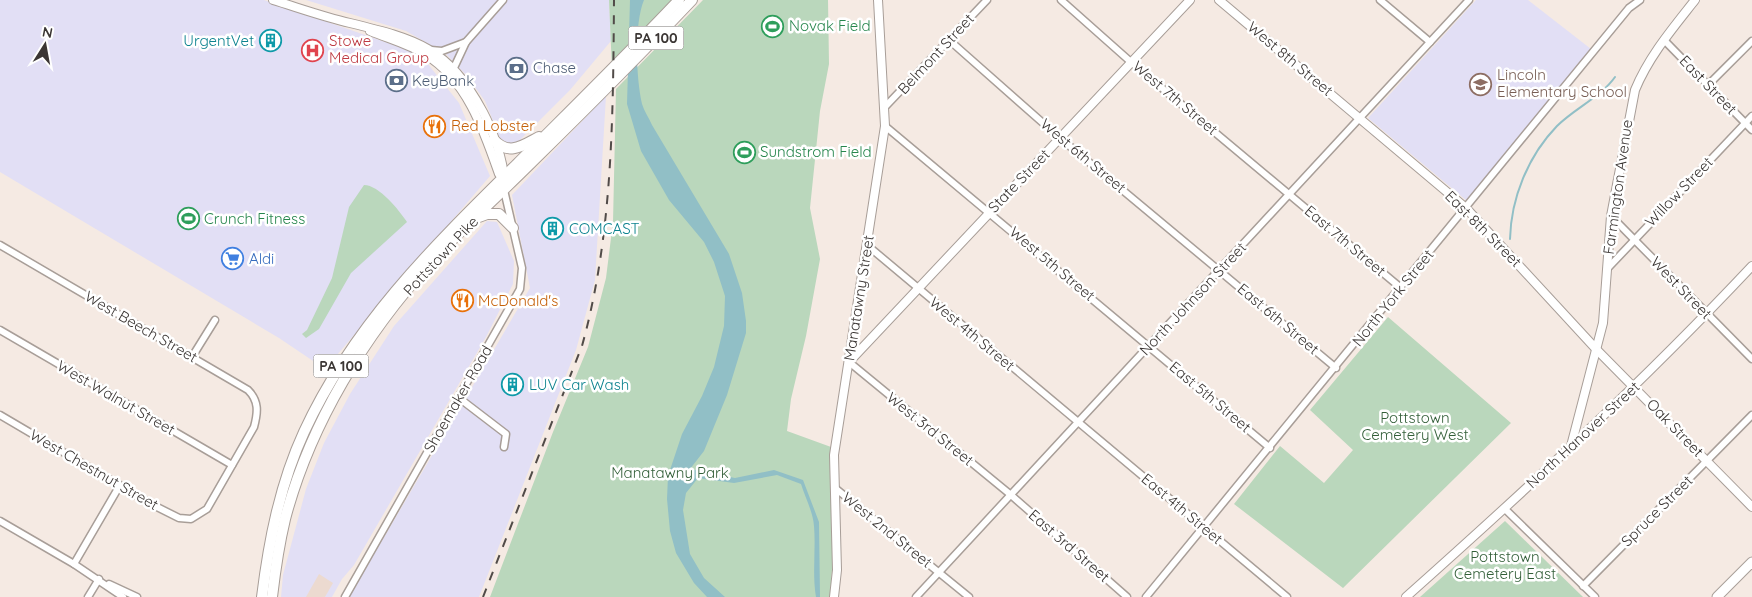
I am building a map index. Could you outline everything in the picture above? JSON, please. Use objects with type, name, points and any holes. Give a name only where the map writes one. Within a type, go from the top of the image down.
[{"type":"highway","name":"Pottstown Pike","points":[[272,597],[285,520],[295,485],[316,434],[339,389],[370,338],[431,262],[474,220],[503,182],[547,134],[679,0]]},
{"type":"highway","name":"Pottstown Pike","points":[[262,597],[272,536],[286,480],[304,433],[350,352],[380,307],[453,227],[620,76],[692,0]]},
{"type":"highway","points":[[494,140],[501,147],[516,149],[547,134]]},
{"type":"highway","points":[[474,220],[487,214],[499,214],[513,228]]},
{"type":"main road","points":[[1717,597],[1752,562]]},
{"type":"street","name":"Shoemaker Road","points":[[274,0],[348,23],[420,51],[451,72],[483,127],[503,182]]},
{"type":"street","points":[[451,72],[466,42],[503,0]]},
{"type":"street","name":"Manatawny Street","points":[[834,597],[836,570],[834,454],[886,126],[878,0]]},
{"type":"street","name":"Belmont Street","points":[[884,108],[987,0]]},
{"type":"street","name":"West 7th Street","points":[[1061,0],[1132,63],[1290,194]]},
{"type":"street","name":"State Street","points":[[849,362],[1190,0]]},
{"type":"street","name":"West 8th Street","points":[[1219,0],[1361,118]]},
{"type":"street","points":[[1380,0],[1430,42]]},
{"type":"street","name":"North Johnson Street","points":[[916,597],[1469,0]]},
{"type":"street","name":"North York Street","points":[[1146,597],[1336,368],[1628,10],[1640,0]]},
{"type":"street","name":"Farmington Avenue","points":[[1570,448],[1603,323],[1611,216],[1635,90],[1642,73],[1694,0]]},
{"type":"street","name":"Shoemaker Road","points":[[345,597],[520,289],[522,268],[494,140],[480,106],[431,50],[392,33],[348,23]]},
{"type":"street","name":"West 6th Street","points":[[949,40],[1060,138],[1220,269]]},
{"type":"street","name":"East Street","points":[[1664,40],[1752,130]]},
{"type":"street","points":[[1708,85],[1752,40]]},
{"type":"street","points":[[431,50],[442,51],[466,42]]},
{"type":"street","name":"Willow Street","points":[[1607,269],[1752,116]]},
{"type":"street","name":"East 8th Street","points":[[1361,118],[1466,208],[1597,350]]},
{"type":"street","name":"West 5th Street","points":[[886,126],[1150,346]]},
{"type":"street","name":"East 7th Street","points":[[1290,194],[1401,288]]},
{"type":"street","name":"West Street","points":[[1611,216],[1752,359]]},
{"type":"street","name":"West Beech Street","points":[[0,245],[248,390],[254,397],[258,412],[254,426],[232,465]]},
{"type":"street","name":"West 4th Street","points":[[868,246],[1078,422]]},
{"type":"street","name":"North Hanover Street","points":[[1406,597],[1505,509],[1635,387],[1752,266]]},
{"type":"street","name":"East 6th Street","points":[[1220,269],[1336,368]]},
{"type":"street","points":[[192,357],[215,320]]},
{"type":"street","name":"West Walnut Street","points":[[0,330],[232,465]]},
{"type":"street","name":"East 5th Street","points":[[1150,346],[1270,448]]},
{"type":"street","name":"Oak Street","points":[[1597,350],[1752,507]]},
{"type":"street","name":"West 3rd Street","points":[[849,362],[1011,496]]},
{"type":"street","points":[[459,398],[506,434],[504,447]]},
{"type":"street","name":"West Chestnut Street","points":[[0,415],[178,518],[191,519],[208,509],[232,465]]},
{"type":"street","name":"Spruce Street","points":[[1583,586],[1752,415]]},
{"type":"street","name":"East 4th Street","points":[[1078,422],[1287,597]]},
{"type":"street","points":[[74,564],[120,485]]},
{"type":"street","name":"West 2nd Street","points":[[835,488],[969,597]]},
{"type":"street","name":"East 3rd Street","points":[[1011,496],[1127,597]]},
{"type":"street","points":[[1505,509],[1594,597]]},
{"type":"street","points":[[0,521],[99,579],[137,597]]},
{"type":"street","points":[[88,597],[99,579]]},
{"type":"street","points":[[99,579],[123,597]]},
{"type":"shaded area","points":[[0,0],[264,0],[420,54],[459,103],[490,176],[325,369],[279,338],[0,172]]},
{"type":"shaded area","points":[[306,0],[609,0],[611,41],[570,90],[518,142],[510,145],[500,138],[485,101],[466,75],[446,54],[406,31]]},
{"type":"shaded area","name":"Lincoln Elementary School","points":[[1476,0],[1528,0],[1591,49],[1467,201],[1368,118]]},
{"type":"shaded area","points":[[606,96],[595,280],[576,350],[479,597],[349,597],[530,288],[512,195]]},
{"type":"shaded area","points":[[487,221],[497,222],[514,261],[513,284],[486,337],[354,565],[342,579],[332,597],[281,597],[283,575],[306,489],[324,443],[350,394],[394,326]]},
{"type":"shaded area","points":[[319,574],[333,583],[325,597],[306,597]]},
{"type":"green space","points":[[609,0],[676,0],[612,70]]},
{"type":"green space","name":"Manatawny Park","points":[[703,0],[828,0],[829,64],[820,111],[810,208],[820,259],[806,336],[791,399],[787,431],[831,447],[833,557],[830,597],[490,597],[553,432],[588,347],[606,278],[613,222],[616,89]]},
{"type":"green space","points":[[364,185],[376,189],[382,194],[394,205],[407,222],[351,273],[319,329],[306,338],[302,334],[307,330],[332,278],[349,207]]},
{"type":"green space","name":"Pottstown Cemetery West","points":[[1388,317],[1511,423],[1343,588],[1234,504],[1280,446],[1324,483],[1353,450],[1310,410]]},
{"type":"green space","name":"Pottstown Cemetery East","points":[[1505,521],[1583,597],[1420,597]]},
{"type":"water","points":[[630,0],[644,0],[637,37],[638,80],[643,107],[729,254],[742,293],[746,321],[746,333],[727,395],[704,451],[690,469],[735,478],[774,470],[803,480],[819,522],[820,597],[816,597],[814,526],[809,505],[801,484],[777,475],[734,483],[698,478],[686,493],[683,510],[690,554],[704,578],[725,597],[707,597],[694,583],[676,553],[670,531],[667,499],[668,476],[682,434],[702,396],[714,367],[724,326],[725,296],[714,262],[704,242],[669,200],[641,151],[627,104]]},
{"type":"waterway","points":[[1510,239],[1511,224],[1518,193],[1523,178],[1538,151],[1557,126],[1603,91],[1615,77]]},
{"type":"railway","points":[[483,597],[582,346],[592,304],[600,261],[609,174],[612,131],[614,0]]},
{"type":"place","name":"Novak Field","points":[[773,26]]},
{"type":"place","name":"UrgentVet","points":[[270,41]]},
{"type":"place","name":"Stowe Medical Group","points":[[313,50]]},
{"type":"place","name":"Chase","points":[[517,68]]},
{"type":"place","name":"KeyBank","points":[[396,81]]},
{"type":"place","name":"Lincoln Elementary School","points":[[1481,84]]},
{"type":"place","name":"Red Lobster","points":[[435,126]]},
{"type":"place","name":"Sundstrom Field","points":[[744,152]]},
{"type":"place","name":"Crunch Fitness","points":[[188,219]]},
{"type":"place","name":"COMCAST","points":[[553,229]]},
{"type":"place","name":"Aldi","points":[[233,259]]},
{"type":"place","name":"McDonald's","points":[[462,301]]},
{"type":"place","name":"LUV Car Wash","points":[[513,385]]}]
